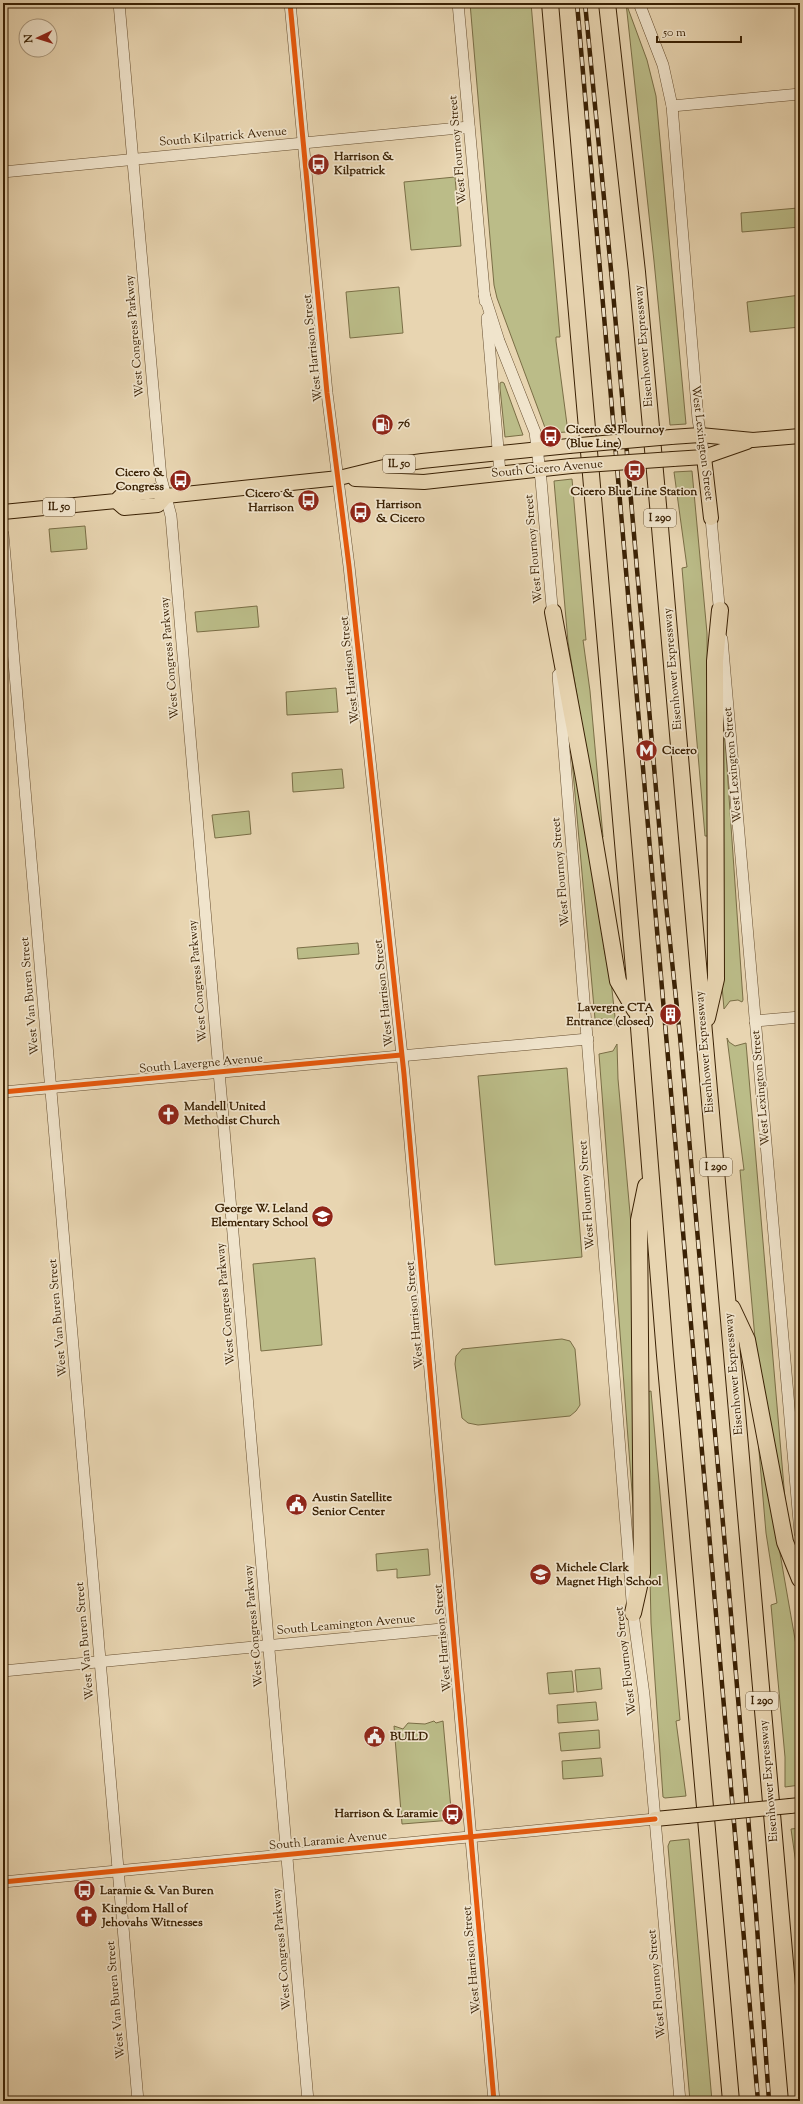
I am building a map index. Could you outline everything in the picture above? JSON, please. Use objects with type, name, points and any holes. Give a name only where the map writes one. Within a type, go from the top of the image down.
[{"type":"highway","points":[[550,3],[638,1015],[664,1355],[731,2101]]},
{"type":"highway","name":"Eisenhower Expressway","points":[[607,3],[638,280],[797,2101]]},
{"type":"highway","points":[[704,1034],[716,980],[715,661],[720,610]]},
{"type":"highway","points":[[553,612],[585,786],[618,981],[638,1015]]},
{"type":"highway","points":[[633,1613],[642,1573],[639,1220],[650,1166]]},
{"type":"highway","points":[[728,1300],[747,1340],[785,1542],[800,1578]]},
{"type":"main road","name":"South Cicero Avenue","points":[[3,512],[116,501],[122,495],[156,491],[166,496],[339,478],[422,460],[499,452],[700,435],[753,440],[800,436]]},
{"type":"main road","name":"South Cicero Avenue","points":[[339,478],[424,482],[540,468],[704,457],[753,440]]},
{"type":"main road","name":"West Lexington Street","points":[[704,457],[711,518]]},
{"type":"main road","name":"South Laramie Avenue","points":[[655,1819],[795,1805]]},
{"type":"street","name":"West Congress Parkway","points":[[119,3],[160,478],[166,496],[171,523],[308,2101]]},
{"type":"street","name":"West Harrison Street","points":[[290,3],[327,393],[339,478],[401,1055],[472,1838],[494,2101]]},
{"type":"street","name":"West Flournoy Street","points":[[458,3],[500,473]]},
{"type":"street","name":"West Lexington Street","points":[[639,3],[663,65],[672,106],[700,435],[704,457]]},
{"type":"street","points":[[672,106],[800,94]]},
{"type":"street","name":"South Kilpatrick Avenue","points":[[3,172],[470,127]]},
{"type":"street","name":"West Flournoy Street","points":[[484,294],[499,341],[534,432],[540,468],[588,1039],[610,1342],[633,1613],[644,1695],[680,2101]]},
{"type":"street","name":"West Lexington Street","points":[[711,518],[800,1533]]},
{"type":"street","name":"West Van Buren Street","points":[[3,534],[138,2101]]},
{"type":"street","points":[[755,1021],[800,1017]]},
{"type":"street","name":"South Lavergne Avenue","points":[[3,1092],[588,1039]]},
{"type":"street","name":"South Leamington Avenue","points":[[3,1672],[452,1628]]},
{"type":"street","name":"South Laramie Avenue","points":[[3,1882],[472,1838],[655,1819]]},
{"type":"green space","points":[[470,3],[531,3],[560,337],[556,337],[556,341],[568,432],[547,433],[497,298],[494,285]]},
{"type":"green space","points":[[626,3],[647,60],[656,96],[686,424],[670,425]]},
{"type":"green space","points":[[455,177],[461,246],[411,250],[404,182]]},
{"type":"green space","points":[[798,208],[800,227],[742,232],[741,213]]},
{"type":"green space","points":[[399,287],[403,333],[350,338],[346,292]]},
{"type":"green space","points":[[800,295],[800,327],[750,332],[747,302]]},
{"type":"green space","points":[[500,383],[504,383],[523,435],[505,437],[500,388]]},
{"type":"green space","points":[[692,471],[707,633],[709,836],[705,836],[682,568],[687,567],[674,472]]},
{"type":"green space","points":[[572,479],[586,640],[583,640],[590,691],[603,837],[599,837],[577,709],[579,708],[568,642],[554,481]]},
{"type":"green space","points":[[85,526],[87,549],[51,552],[49,529]]},
{"type":"green space","points":[[257,606],[259,627],[197,632],[195,612]]},
{"type":"green space","points":[[336,688],[338,712],[287,715],[286,692]]},
{"type":"green space","points":[[721,724],[724,724],[743,1000],[742,1002],[738,1000],[730,1001],[724,1009],[722,986]]},
{"type":"green space","points":[[571,749],[607,946],[604,948],[611,981],[616,1026],[607,1019],[595,1019]]},
{"type":"green space","points":[[342,769],[344,788],[293,792],[292,773]]},
{"type":"green space","points":[[249,811],[251,834],[215,838],[212,815]]},
{"type":"green space","points":[[358,943],[359,954],[298,959],[297,948]]},
{"type":"green space","points":[[727,1038],[729,1042],[735,1046],[746,1043],[785,1499],[756,1350],[740,1170],[744,1170]]},
{"type":"green space","points":[[617,1044],[618,1079],[634,1258],[635,1531],[599,1054],[613,1051]]},
{"type":"green space","points":[[567,1068],[582,1257],[495,1265],[478,1076]]},
{"type":"green space","points":[[315,1258],[322,1345],[261,1351],[253,1264]]},
{"type":"green space","points":[[562,1339],[570,1341],[575,1349],[580,1405],[570,1416],[478,1425],[468,1423],[462,1418],[455,1364],[456,1356],[462,1349]]},
{"type":"green space","points":[[651,1391],[680,1720],[676,1721],[686,1796],[665,1798],[663,1797],[651,1623],[646,1392]]},
{"type":"green space","points":[[756,1416],[799,1662],[800,1785],[785,1787],[785,1757],[771,1605],[777,1603],[766,1533]]},
{"type":"green space","points":[[428,1549],[430,1575],[397,1578],[397,1569],[377,1571],[376,1554]]},
{"type":"green space","points":[[600,1668],[602,1689],[577,1692],[575,1670]]},
{"type":"green space","points":[[572,1671],[574,1692],[549,1694],[547,1673]]},
{"type":"green space","points":[[596,1702],[598,1720],[558,1723],[557,1705]]},
{"type":"green space","points":[[434,1721],[436,1723],[443,1721],[452,1820],[402,1824],[394,1726],[403,1729],[408,1723],[425,1724]]},
{"type":"green space","points":[[599,1730],[600,1748],[561,1751],[559,1733]]},
{"type":"green space","points":[[601,1758],[603,1776],[563,1779],[562,1761]]},
{"type":"green space","points":[[800,1828],[800,1892],[791,1829]]},
{"type":"green space","points":[[689,1839],[712,2101],[690,2101],[668,1846],[670,1841]]},
{"type":"railway","points":[[577,3],[758,2101]]},
{"type":"railway","points":[[585,3],[612,280],[666,905],[680,1036],[730,1603],[756,1912],[769,2101]]},
{"type":"cycle path","points":[[290,3],[327,393],[349,566],[404,1074],[494,2101]]},
{"type":"cycle path","points":[[3,1092],[401,1055]]},
{"type":"cycle path","points":[[3,1882],[655,1819]]},
{"type":"place","name":"Harrison & Kilpatrick","points":[[319,164]]},
{"type":"place","name":"76","points":[[382,424]]},
{"type":"place","name":"Cicero & Flournoy (Blue Line)","points":[[551,437]]},
{"type":"place","name":"Cicero Blue Line Station","points":[[634,471]]},
{"type":"place","name":"Cicero & Congress","points":[[180,480]]},
{"type":"place","name":"Cicero & Harrison","points":[[309,501]]},
{"type":"place","name":"Harrison & Cicero","points":[[360,512]]},
{"type":"place","name":"Cicero","points":[[647,751]]},
{"type":"place","name":"Lavergne CTA Entrance (closed)","points":[[670,1015]]},
{"type":"place","name":"Mandell United Methodist Church","points":[[169,1114]]},
{"type":"place","name":"George W. Leland Elementary School","points":[[323,1216]]},
{"type":"place","name":"Austin Satellite Senior Center","points":[[297,1505]]},
{"type":"place","name":"Michele Clark Magnet High School","points":[[541,1575]]},
{"type":"place","name":"BUILD","points":[[375,1737]]},
{"type":"place","name":"Harrison & Laramie","points":[[453,1814]]},
{"type":"place","name":"Laramie & Van Buren","points":[[84,1891]]},
{"type":"place","name":"Kingdom Hall of Jehovahs Witnesses","points":[[86,1916]]}]
